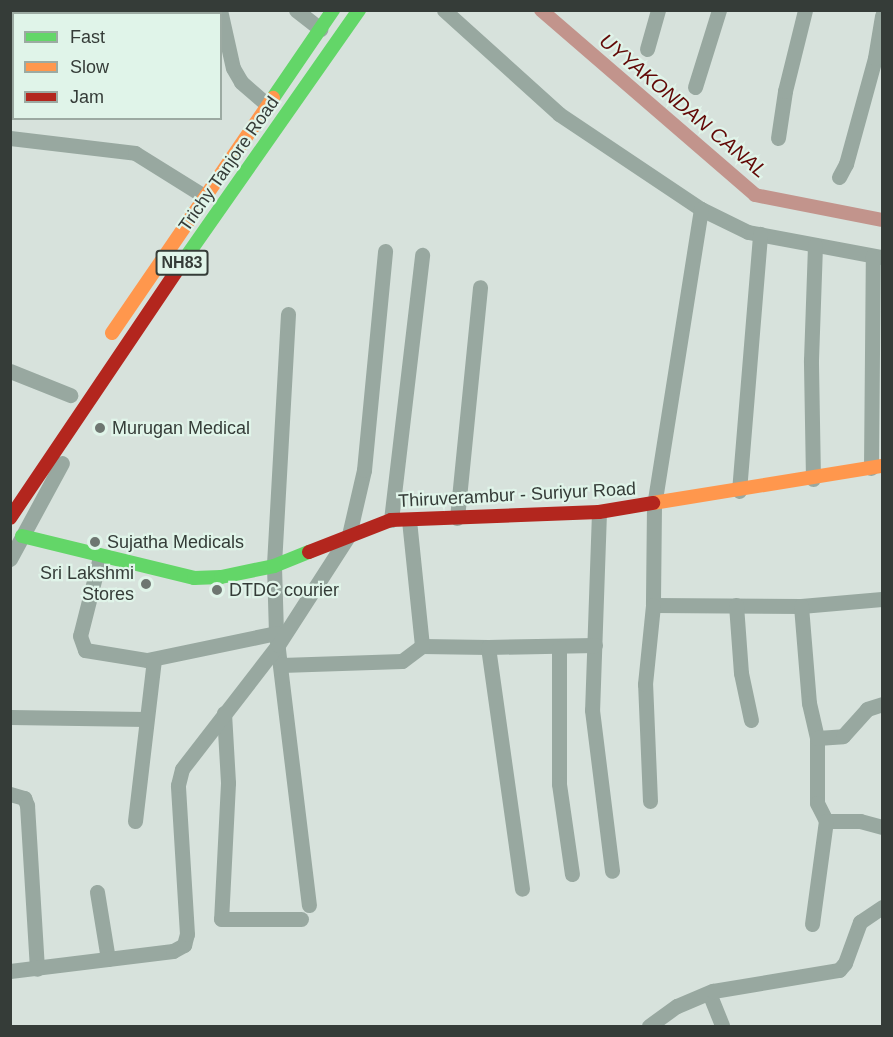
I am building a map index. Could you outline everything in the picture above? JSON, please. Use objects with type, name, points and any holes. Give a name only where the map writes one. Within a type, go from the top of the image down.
[{"type":"main road","name":"Trichy Tanjore Road","points":[[104,345],[266,104],[333,10]]},
{"type":"main road","name":"Trichy Tanjore Road","points":[[10,518],[113,364],[359,10]]},
{"type":"main road","name":"Thiruverambur - Suriyur Road","points":[[22,536],[100,557],[194,578],[274,566],[391,520],[599,512],[654,505],[877,467]]},
{"type":"street","points":[[296,10],[320,29]]},
{"type":"street","points":[[444,10],[559,114],[701,208],[760,234],[878,256],[877,467]]},
{"type":"street","points":[[647,49],[658,10]]},
{"type":"street","points":[[695,87],[719,10]]},
{"type":"street","points":[[778,138],[785,91],[806,10]]},
{"type":"street","points":[[839,177],[852,142],[882,16]]},
{"type":"street","points":[[222,19],[233,68],[241,82],[266,104]]},
{"type":"street","points":[[10,138],[135,153],[204,196]]},
{"type":"street","points":[[650,801],[645,694],[659,605],[654,505],[701,208]]},
{"type":"street","points":[[739,491],[760,234]]},
{"type":"street","points":[[813,479],[811,360],[815,245]]},
{"type":"street","points":[[10,971],[173,951],[184,945],[187,934],[178,785],[190,756],[224,713],[349,535],[364,470],[386,251]]},
{"type":"street","points":[[391,520],[422,255]]},
{"type":"street","points":[[457,519],[480,287]]},
{"type":"street","points":[[224,713],[228,783],[221,919],[305,912],[277,639],[274,566],[288,314]]},
{"type":"street","points":[[10,559],[70,450],[111,386],[113,364]]},
{"type":"street","points":[[10,371],[70,395]]},
{"type":"street","points":[[599,512],[592,710],[612,871]]},
{"type":"street","points":[[409,520],[418,637],[422,646]]},
{"type":"street","points":[[100,557],[80,636],[82,647],[154,658],[277,639]]},
{"type":"street","points":[[659,605],[801,606],[882,598]]},
{"type":"street","points":[[736,605],[741,673],[751,720]]},
{"type":"street","points":[[801,606],[810,713],[817,738],[816,794],[826,821],[812,924]]},
{"type":"street","points":[[281,665],[402,661],[422,646],[559,648],[595,645]]},
{"type":"street","points":[[488,647],[522,889]]},
{"type":"street","points":[[559,648],[559,784],[572,874]]},
{"type":"street","points":[[135,821],[154,658]]},
{"type":"street","points":[[817,738],[843,736],[867,709],[882,704]]},
{"type":"street","points":[[10,717],[146,719]]},
{"type":"street","points":[[10,794],[24,798],[27,805],[37,969]]},
{"type":"street","points":[[826,821],[860,821],[882,827]]},
{"type":"street","points":[[97,892],[108,959]]},
{"type":"street","points":[[654,1025],[677,1006],[709,993],[839,970],[845,963],[860,922],[882,908]]},
{"type":"street","points":[[709,993],[722,1026]]},
{"type":"waterway","name":"UYYAKONDAN CANAL","points":[[541,10],[755,195],[882,220]]},
{"type":"traffic: fast","points":[[273,98],[333,10]]},
{"type":"traffic: fast","points":[[186,257],[359,10]]},
{"type":"traffic: fast","points":[[22,536],[194,578],[221,577],[274,566],[309,552]]},
{"type":"traffic: slow","points":[[112,333],[273,98]]},
{"type":"traffic: slow","points":[[653,503],[882,466]]},
{"type":"traffic: jam","points":[[10,518],[186,257]]},
{"type":"traffic: jam","points":[[309,552],[391,520],[599,512],[653,503]]},
{"type":"place","name":"Murugan Medical","points":[[100,428]]},
{"type":"place","name":"Sujatha Medicals","points":[[95,542]]},
{"type":"place","name":"Sri Lakshmi Stores","points":[[146,584]]},
{"type":"place","name":"DTDC courier","points":[[217,590]]}]
